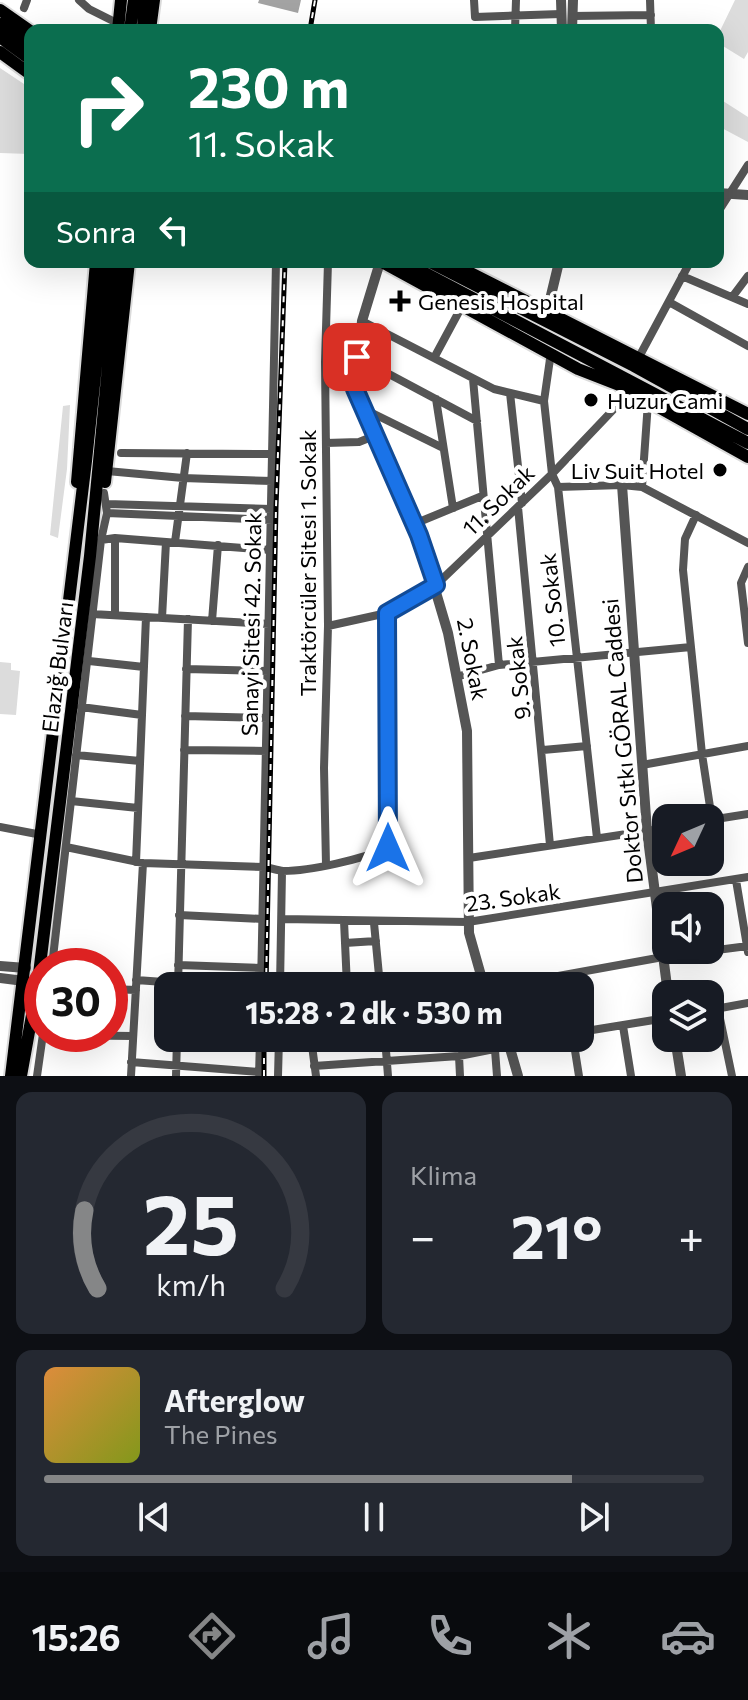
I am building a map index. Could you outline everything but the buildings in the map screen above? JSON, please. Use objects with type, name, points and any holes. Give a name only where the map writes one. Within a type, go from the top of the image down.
[{"type":"highway","points":[[121,0],[127,24]]},
{"type":"highway","points":[[129,24],[134,0]]},
{"type":"highway","points":[[130,24],[145,0]]},
{"type":"highway","points":[[151,24],[154,0]]},
{"type":"highway","points":[[0,10],[24,27]]},
{"type":"highway","points":[[0,24],[24,41]]},
{"type":"highway","points":[[0,37],[24,55]]},
{"type":"highway","points":[[0,52],[24,70]]},
{"type":"highway","points":[[75,558],[77,459],[95,268]]},
{"type":"highway","name":"Elazığ Bulvarı","points":[[28,948],[106,268]]},
{"type":"highway","name":"Elazığ Bulvarı","points":[[21,1076],[38,982],[90,556],[117,268]]},
{"type":"highway","points":[[90,556],[106,503],[128,268]]},
{"type":"highway","points":[[392,268],[578,369],[631,391],[748,457]]},
{"type":"highway","points":[[415,268],[748,446]]},
{"type":"highway","points":[[443,268],[639,357],[748,414]]},
{"type":"highway","points":[[460,268],[748,429]]},
{"type":"highway","name":"Elazığ Bulvarı","points":[[11,1076],[24,982]]},
{"type":"street","points":[[79,0],[89,9],[120,24]]},
{"type":"street","points":[[474,0],[475,17],[651,15]]},
{"type":"street","points":[[515,24],[516,0]]},
{"type":"street","points":[[561,0],[570,24]]},
{"type":"street","points":[[564,24],[573,0]]},
{"type":"street","points":[[650,0],[651,24]]},
{"type":"street","points":[[724,193],[748,165]]},
{"type":"street","points":[[724,194],[748,195]]},
{"type":"street","name":"Sanayi Sitesi 42. Sokak","points":[[261,972],[276,268]]},
{"type":"street","name":"Traktörcüler Sitesi 1. Sokak","points":[[326,865],[328,268]]},
{"type":"street","name":"2. Sokak","points":[[379,268],[362,321],[355,389],[414,524],[436,585],[448,633],[467,731],[468,922],[480,972]]},
{"type":"street","points":[[546,317],[558,268]]},
{"type":"street","points":[[639,357],[687,268]]},
{"type":"street","points":[[682,276],[748,304]]},
{"type":"street","points":[[733,296],[748,276]]},
{"type":"street","points":[[669,302],[748,346]]},
{"type":"street","points":[[434,358],[462,306]]},
{"type":"street","points":[[362,321],[494,389],[544,401]]},
{"type":"street","points":[[357,357],[477,421]]},
{"type":"street","name":"10. Sokak","points":[[550,359],[544,401],[552,474],[558,487],[597,838]]},
{"type":"street","points":[[473,379],[499,665]]},
{"type":"street","name":"11. Sokak","points":[[328,626],[387,613],[436,585],[552,474],[631,391]]},
{"type":"street","name":"9. Sokak","points":[[510,393],[550,845]]},
{"type":"street","points":[[436,399],[453,508]]},
{"type":"street","points":[[642,487],[648,402]]},
{"type":"street","points":[[362,407],[443,448]]},
{"type":"street","points":[[326,443],[359,442],[374,436]]},
{"type":"street","points":[[726,446],[748,446]]},
{"type":"street","points":[[121,453],[272,454]]},
{"type":"street","points":[[162,618],[171,542],[187,453]]},
{"type":"street","points":[[107,471],[272,481]]},
{"type":"street","name":"Doktor Sıtkı GÖRAL Caddesi","points":[[622,485],[654,892]]},
{"type":"street","points":[[558,487],[642,487],[748,543]]},
{"type":"street","points":[[414,524],[482,496]]},
{"type":"street","points":[[54,948],[106,503],[272,520]]},
{"type":"street","points":[[179,510],[271,509]]},
{"type":"street","points":[[696,515],[685,539],[683,570],[709,804]]},
{"type":"street","points":[[101,540],[115,538],[270,550]]},
{"type":"street","points":[[115,538],[115,615]]},
{"type":"street","points":[[212,621],[218,545]]},
{"type":"street","points":[[748,567],[741,583],[748,643]]},
{"type":"street","points":[[66,847],[139,862],[264,867],[282,871],[326,865],[372,855],[388,848],[387,613]]},
{"type":"street","points":[[92,614],[269,624]]},
{"type":"street","points":[[131,1076],[146,617]]},
{"type":"street","points":[[178,972],[188,619]]},
{"type":"street","points":[[456,677],[499,665],[691,647]]},
{"type":"street","points":[[89,661],[144,667]]},
{"type":"street","points":[[186,669],[269,671]]},
{"type":"street","points":[[81,707],[142,715]]},
{"type":"street","points":[[185,716],[268,718]]},
{"type":"street","points":[[543,750],[587,746]]},
{"type":"street","points":[[642,765],[748,746]]},
{"type":"street","points":[[184,750],[267,751]]},
{"type":"street","points":[[76,755],[140,761]]},
{"type":"street","points":[[71,801],[138,808]]},
{"type":"street","points":[[724,818],[748,814]]},
{"type":"street","points":[[0,827],[42,835]]},
{"type":"street","points":[[469,858],[652,830]]},
{"type":"street","points":[[280,972],[282,871]]},
{"type":"street","name":"23. Sokak","points":[[666,892],[748,877]]},
{"type":"street","points":[[724,951],[748,948],[736,880]]},
{"type":"street","name":"23. Sokak","points":[[282,919],[374,923],[468,922],[652,894]]},
{"type":"street","points":[[179,915],[263,919]]},
{"type":"street","points":[[344,921],[346,972]]},
{"type":"street","points":[[374,923],[379,972]]},
{"type":"street","points":[[345,943],[376,941]]},
{"type":"street","points":[[580,972],[652,959]]},
{"type":"street","points":[[178,965],[261,968]]},
{"type":"street","points":[[0,966],[24,975]]},
{"type":"street","points":[[0,978],[24,975]]},
{"type":"street","points":[[136,980],[154,982]]},
{"type":"street","points":[[128,990],[136,990]]},
{"type":"street","points":[[724,1008],[748,1003]]},
{"type":"street","points":[[594,1030],[652,1021]]},
{"type":"street","points":[[623,1026],[631,1076]]},
{"type":"street","points":[[128,1036],[133,1036]]},
{"type":"street","points":[[724,1047],[732,1076]]},
{"type":"street","points":[[37,1076],[40,1052]]},
{"type":"street","points":[[176,1052],[176,1076]]},
{"type":"street","points":[[131,1062],[259,1074],[260,1052]]},
{"type":"street","points":[[278,1076],[279,1052]]},
{"type":"street","points":[[386,1052],[388,1076]]},
{"type":"street","points":[[315,1071],[387,1059],[483,1052]]},
{"type":"street","points":[[495,1052],[497,1076]]},
{"type":"street","points":[[512,1052],[518,1076]]},
{"type":"street","points":[[575,1052],[579,1076]]},
{"type":"street","points":[[677,1052],[681,1076]]},
{"type":"street","points":[[459,1056],[460,1076]]},
{"type":"shaded area","points":[[259,0],[301,0],[298,13],[258,3]]},
{"type":"shaded area","points":[[735,0],[748,0],[748,52],[744,59],[724,47],[723,24]]},
{"type":"shaded area","points":[[0,68],[24,84],[24,154],[0,153]]},
{"type":"shaded area","points":[[724,102],[748,117],[748,142],[724,129]]},
{"type":"shaded area","points":[[70,405],[67,469],[58,538],[50,535],[63,406]]},
{"type":"shaded area","points":[[0,662],[11,663],[11,670],[20,671],[16,715],[0,714]]},
{"type":"railway","points":[[311,24],[315,0]]},
{"type":"railway","points":[[266,972],[276,507],[285,268]]},
{"type":"railway","points":[[264,1052],[264,1076]]},
{"type":"place","name":"Genesis Hospital","points":[[400,301]]},
{"type":"place","name":"Huzur Cami","points":[[591,400]]},
{"type":"place","name":"Liv Suit Hotel","points":[[720,470]]},
{"type":"route","points":[[357,357],[355,389],[419,535],[436,585],[387,613],[388,848]]}]
